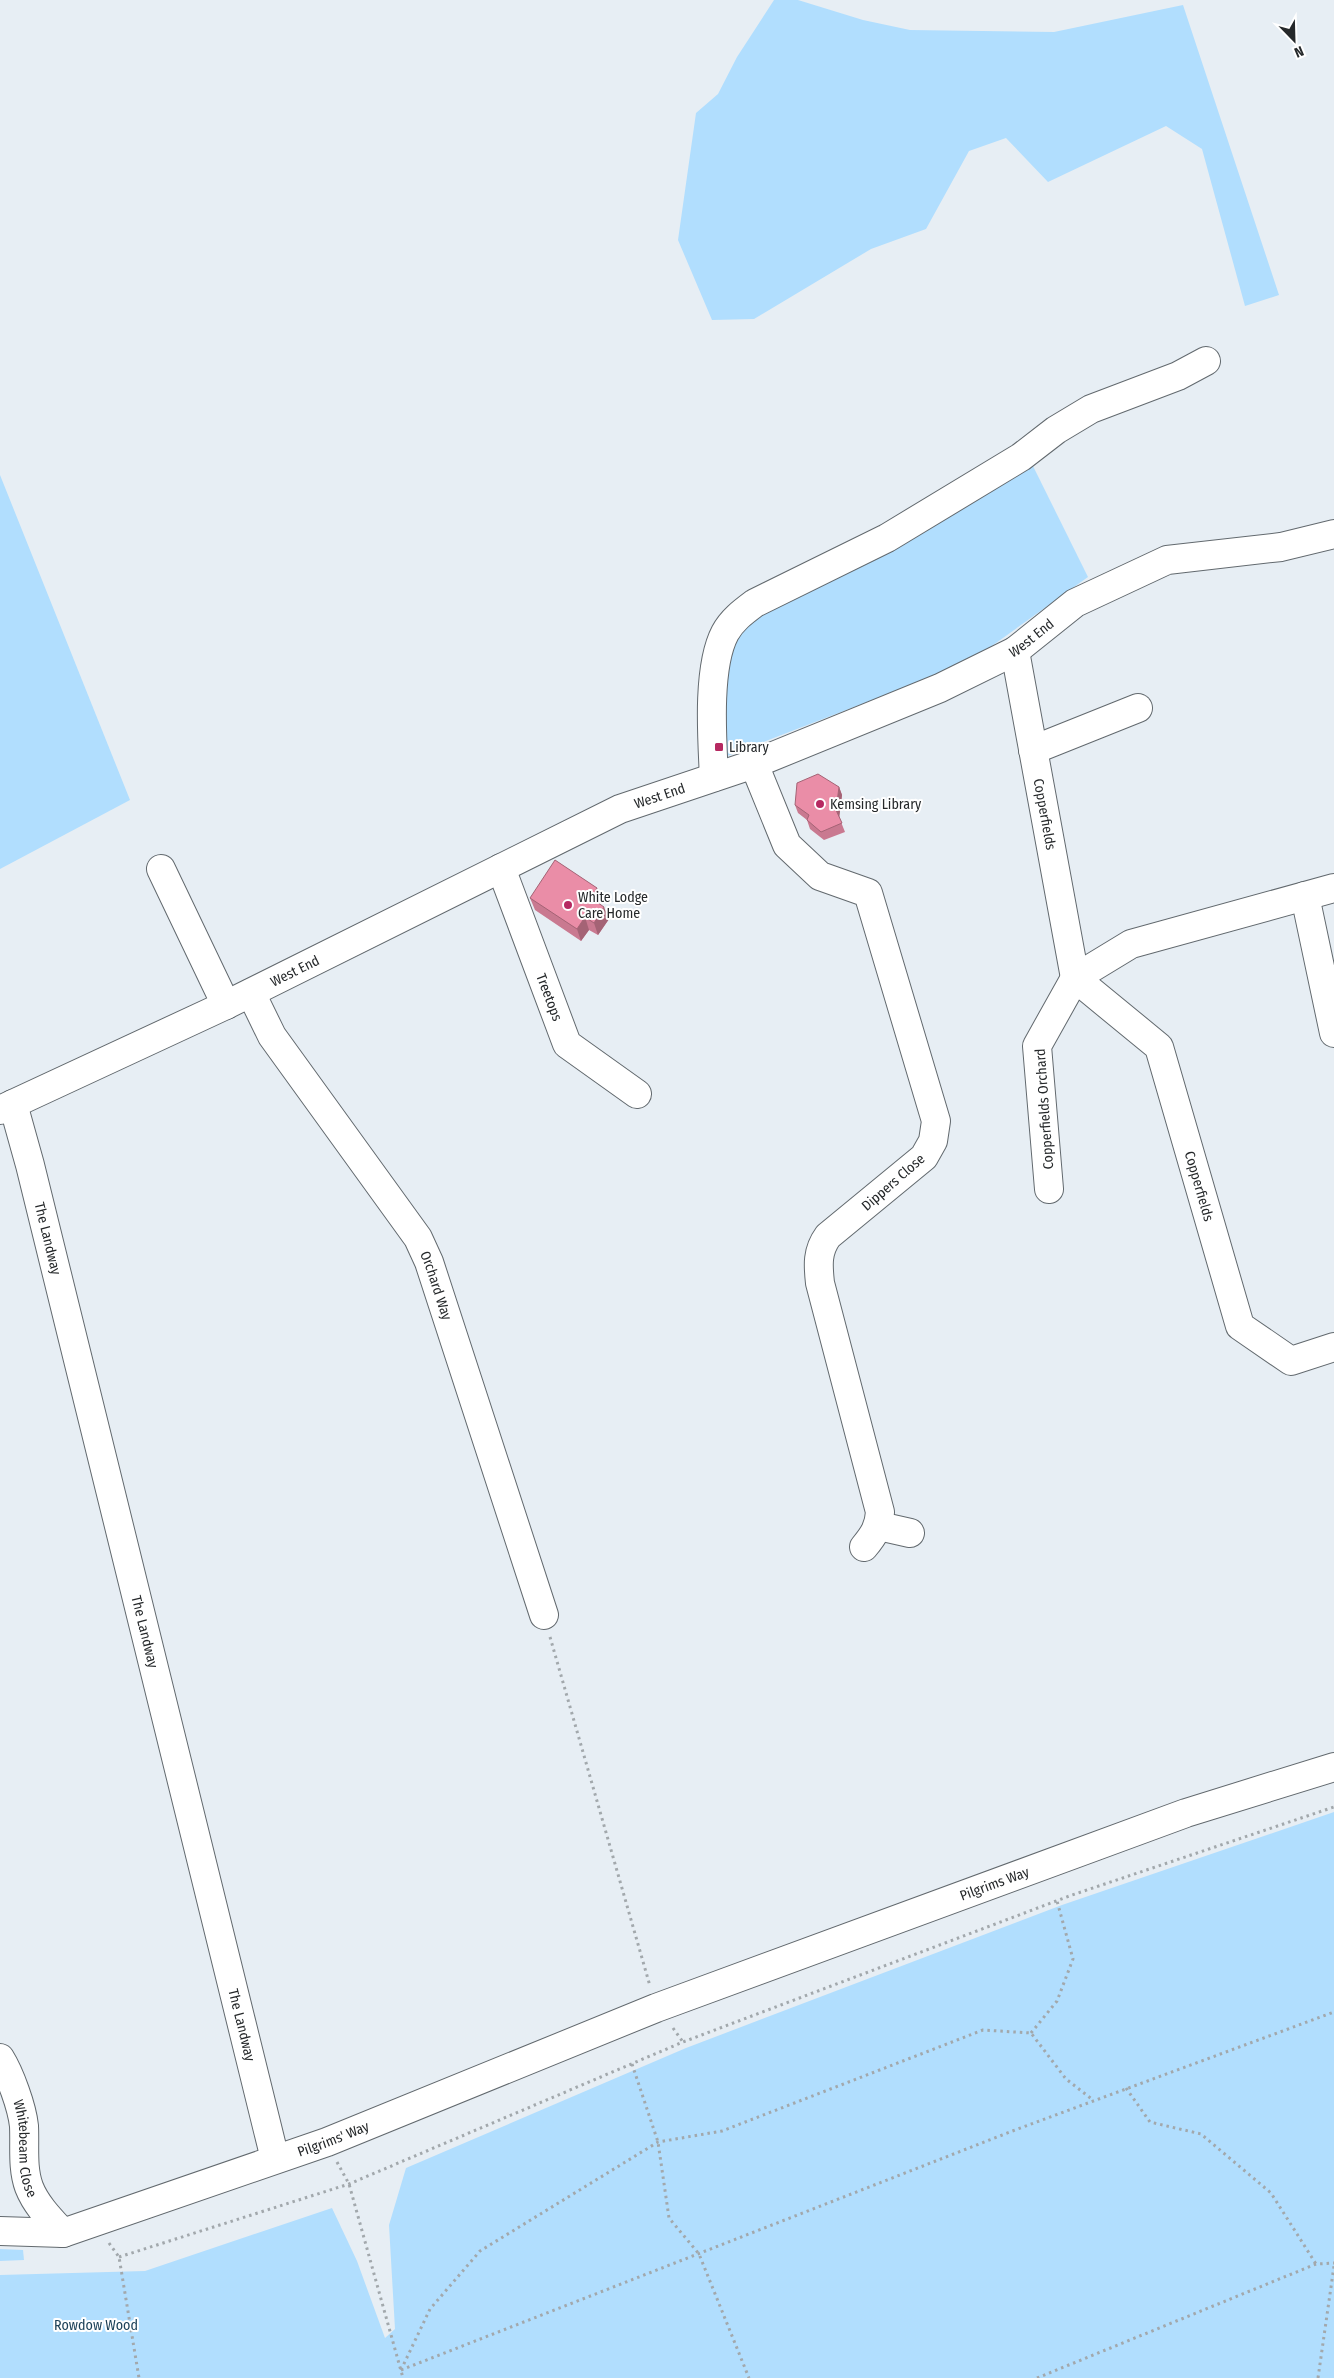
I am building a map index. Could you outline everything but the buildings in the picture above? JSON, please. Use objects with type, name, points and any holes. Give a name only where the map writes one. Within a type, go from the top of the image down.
[{"type":"street","points":[[714,777],[712,740],[714,677],[719,648],[736,618],[755,603],[887,538],[1021,457],[1056,430],[1091,409],[1178,376],[1206,361]]},
{"type":"street","name":"West End","points":[[6,1107],[251,993],[620,809],[754,764],[940,688],[1015,651],[1075,603],[1166,560],[1281,547],[1334,534]]},
{"type":"street","name":"Copperfields","points":[[1015,651],[1075,978],[1159,1047],[1240,1326],[1291,1361],[1334,1347]]},
{"type":"street","points":[[1033,750],[1138,708]]},
{"type":"street","name":"Dippers Close","points":[[754,764],[787,845],[820,876],[868,893],[936,1121],[933,1141],[924,1157],[828,1236],[822,1244],[818,1255],[820,1283],[880,1512],[871,1536],[910,1533]]},
{"type":"street","name":"Treetops","points":[[501,868],[567,1044],[637,1094]]},
{"type":"street","points":[[161,869],[226,1005]]},
{"type":"street","points":[[1075,978],[1131,944],[1334,888]]},
{"type":"street","points":[[1305,896],[1334,1033]]},
{"type":"street","name":"Copperfields Orchard","points":[[1049,1189],[1037,1046],[1075,978]]},
{"type":"street","name":"Orchard Way","points":[[251,993],[272,1036],[418,1238],[429,1262],[544,1615]]},
{"type":"street","name":"The Landway","points":[[6,1107],[30,1164],[275,2159]]},
{"type":"street","name":"Pilgrims Way","points":[[656,2008],[1186,1813],[1334,1767]]},
{"type":"street","name":"Pilgrims' Way","points":[[0,2232],[62,2233],[327,2142],[656,2008]]},
{"type":"street","name":"Whitebeam Close","points":[[0,2058],[21,2109],[24,2123],[25,2174],[40,2206],[62,2233]]},
{"type":"path","points":[[544,1615],[656,2008]]},
{"type":"path","points":[[139,2378],[119,2257],[349,2184],[683,2042],[1057,1901],[1334,1807]]},
{"type":"path","points":[[1031,2033],[1057,2001],[1074,1959],[1057,1901]]},
{"type":"path","points":[[401,2370],[1093,2100],[1334,2012]]},
{"type":"path","points":[[401,2370],[430,2309],[480,2250],[658,2142],[722,2131],[983,2030],[1031,2033],[1066,2079],[1093,2100]]},
{"type":"path","points":[[632,2064],[658,2142],[669,2218],[698,2254],[749,2378]]},
{"type":"path","points":[[1126,2088],[1150,2122],[1201,2134],[1271,2193],[1316,2264]]},
{"type":"path","points":[[327,2142],[349,2184],[403,2378]]},
{"type":"path","points":[[1037,2378],[1316,2264],[1334,2264],[1318,2378]]},
{"type":"green space","points":[[774,0],[798,0],[863,20],[910,30],[1054,32],[1183,5],[1279,295],[1245,306],[1202,149],[1166,126],[1048,182],[1006,138],[969,151],[926,229],[871,249],[754,319],[712,320],[678,240],[696,113],[718,94],[737,57]]},
{"type":"green space","points":[[1030,460],[1088,577],[968,663],[722,758],[726,645],[752,611]]},
{"type":"green space","points":[[0,475],[130,800],[0,869]]},
{"type":"green space","name":"Rowdow Wood","points":[[1334,1812],[1334,2378],[0,2378],[0,2275],[145,2271],[332,2208],[357,2261],[385,2338],[395,2329],[389,2225],[406,2168],[686,2048],[1062,1905]]},
{"type":"green space","points":[[0,2249],[23,2250],[24,2260],[0,2261]]},
{"type":"place","name":"Library","points":[[719,747]]},
{"type":"place","name":"Kemsing Library","points":[[820,804]]},
{"type":"place","name":"White Lodge Care Home","points":[[568,905]]}]
